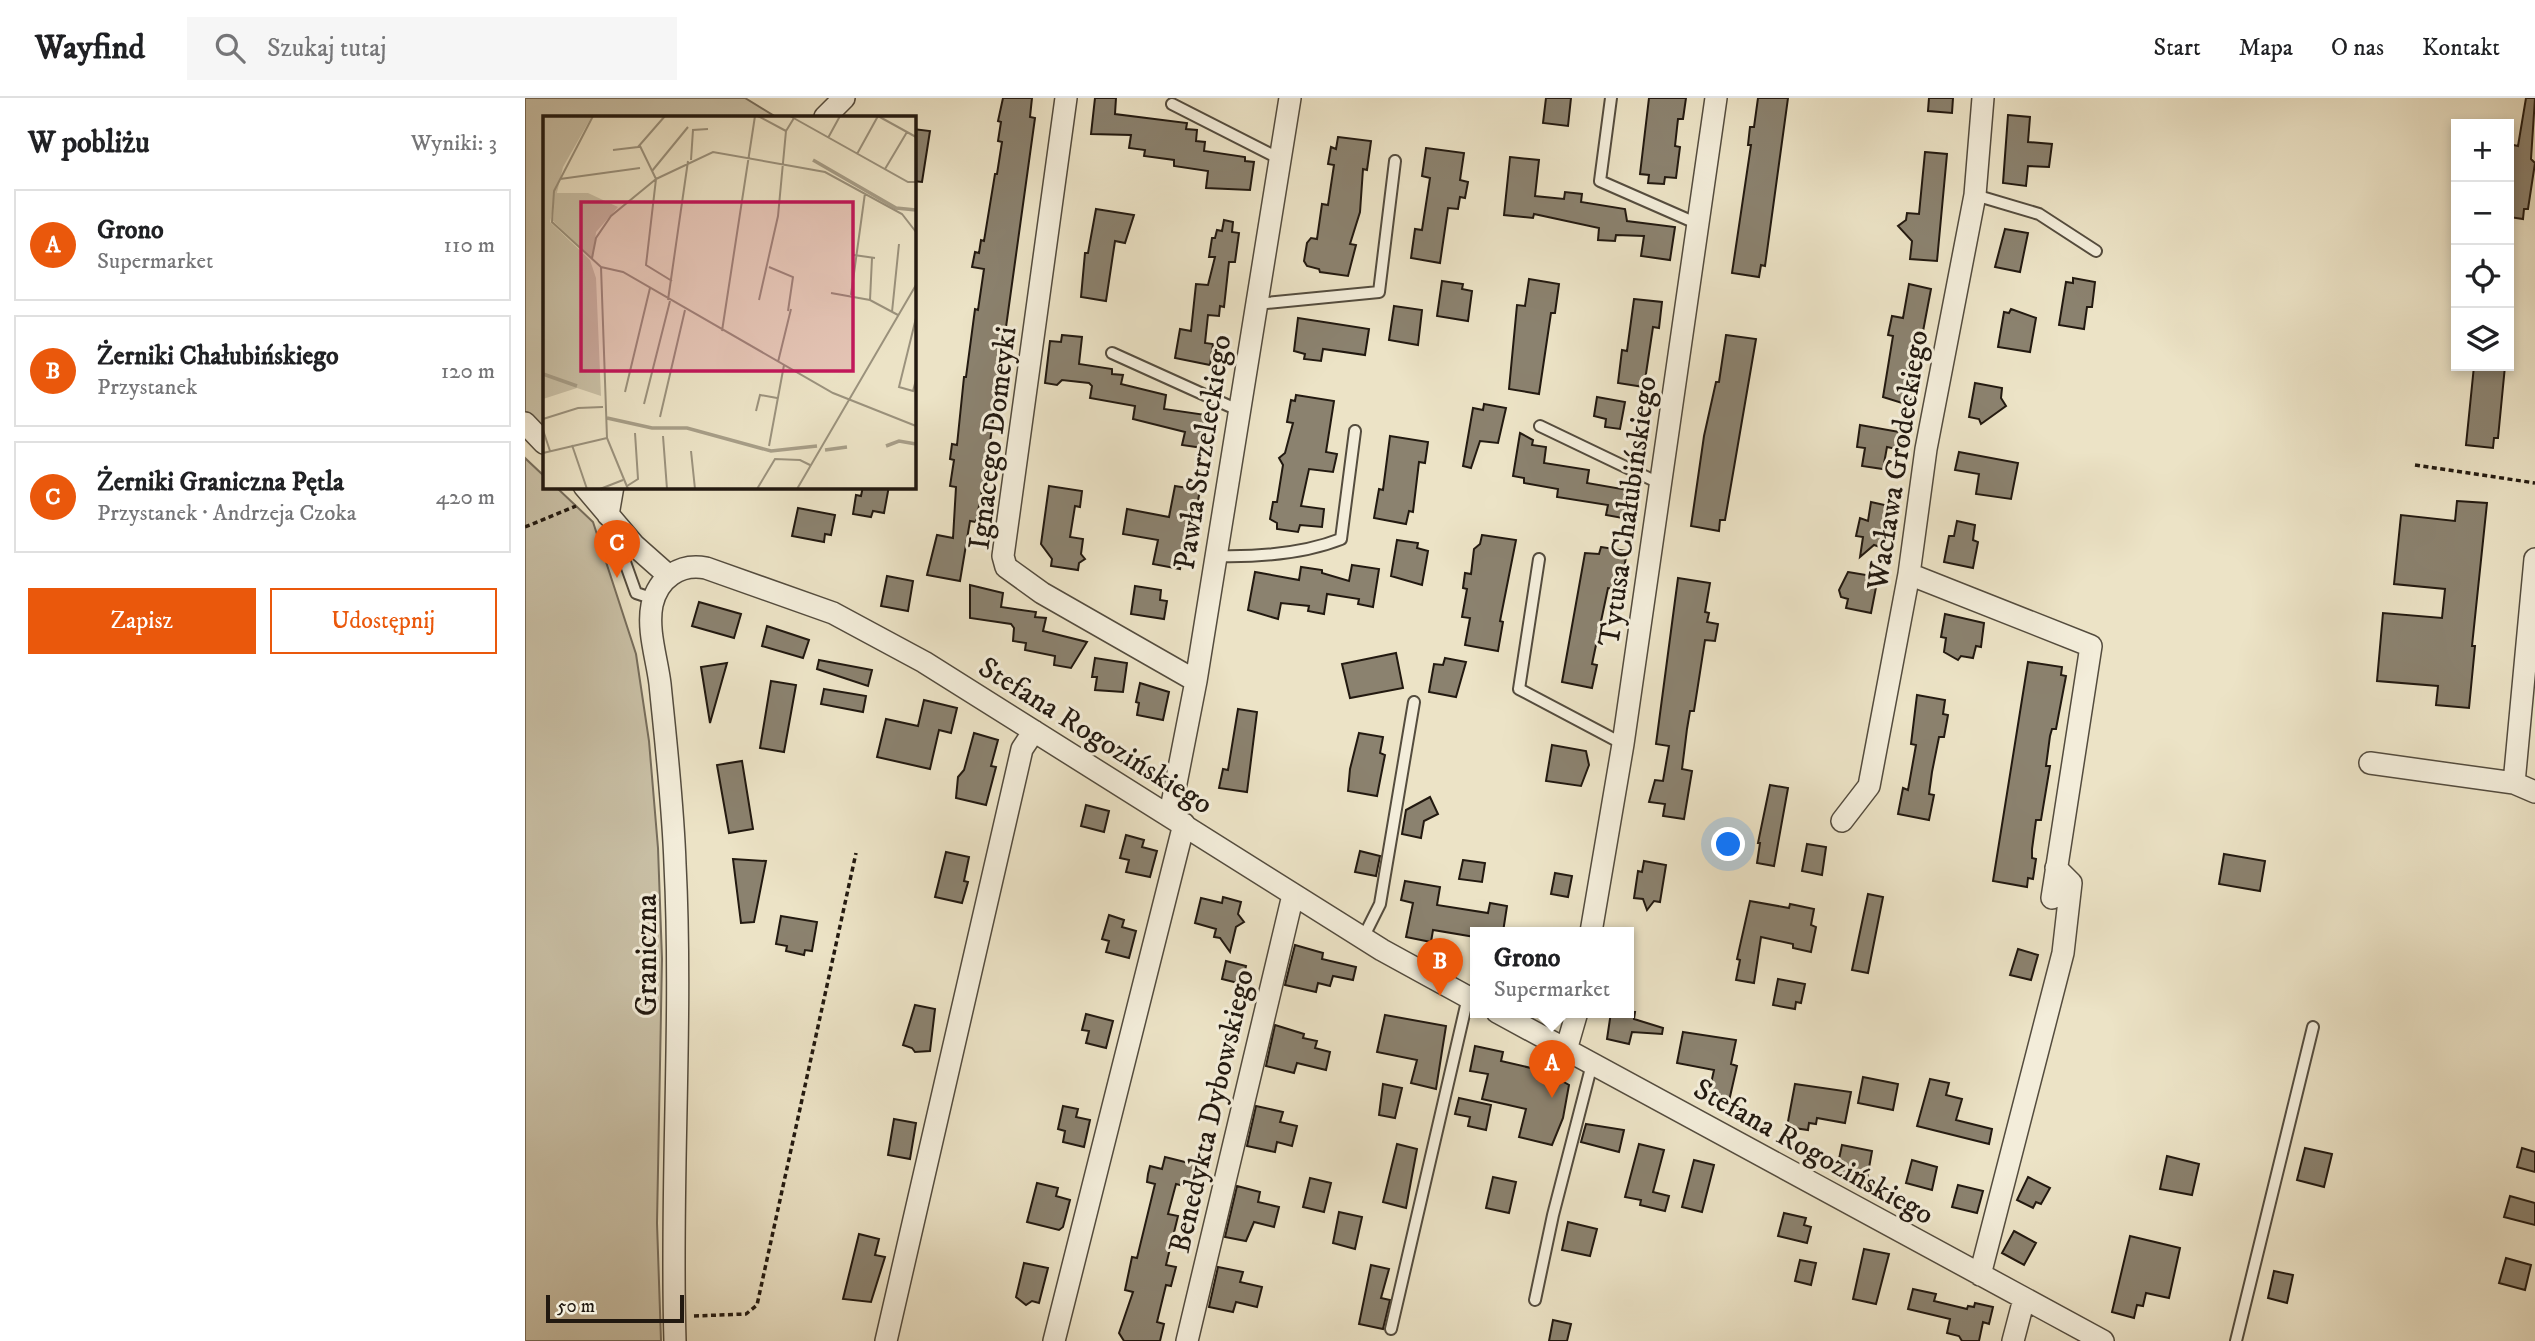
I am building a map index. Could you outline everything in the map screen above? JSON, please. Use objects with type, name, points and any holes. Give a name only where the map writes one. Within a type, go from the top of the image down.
[{"type":"street","points":[[826,116],[844,98]]},
{"type":"street","name":"Ignacego Domeyki","points":[[1066,98],[1003,556],[1006,567],[1042,593],[1196,681]]},
{"type":"street","name":"Pawła Strzeleckiego","points":[[1054,1341],[1177,819],[1238,410],[1290,98]]},
{"type":"street","name":"Tytusa Chałubińskiego","points":[[1592,927],[1623,744],[1716,98]]},
{"type":"street","name":"Wacława Grodeckiego","points":[[1842,821],[1869,786],[1909,574],[1926,449],[1975,195],[1983,98]]},
{"type":"street","points":[[525,423],[543,442]]},
{"type":"street","points":[[612,488],[602,508],[669,576]]},
{"type":"street","points":[[2514,783],[2535,559]]},
{"type":"street","name":"Stefana Rogozińskiego","points":[[669,576],[686,567],[706,568],[833,613],[924,662],[1177,819],[1293,895],[1470,998]]},
{"type":"street","points":[[1909,574],[2091,646],[2052,898]]},
{"type":"street","name":"Graniczna","points":[[669,576],[654,599],[651,627],[661,694],[675,864],[677,946],[672,1233],[675,1341]]},
{"type":"street","points":[[886,1341],[1022,749],[1034,731]]},
{"type":"street","points":[[2370,763],[2514,783],[2535,792]]},
{"type":"street","points":[[1980,1275],[2063,953],[2071,883],[2056,868]]},
{"type":"street","name":"Benedykta Dybowskiego","points":[[1187,1341],[1293,895]]},
{"type":"street","name":"Stefana Rogozińskiego","points":[[1508,1018],[2103,1341]]},
{"type":"street","points":[[1566,1050],[1575,1018]]},
{"type":"street","points":[[2013,1341],[2024,1299]]},
{"type":"lane","points":[[1611,98],[1600,181],[1698,224]]},
{"type":"lane","points":[[1172,104],[1280,159]]},
{"type":"lane","points":[[1256,304],[1379,292],[1395,161]]},
{"type":"lane","points":[[1975,195],[2039,214],[2097,251]]},
{"type":"lane","points":[[1112,353],[1238,410]]},
{"type":"lane","points":[[1540,426],[1661,484]]},
{"type":"lane","points":[[1216,556],[1245,557],[1325,545],[1341,539],[1355,431]]},
{"type":"lane","points":[[602,508],[616,537],[636,593],[654,599]]},
{"type":"lane","points":[[1539,559],[1519,689],[1623,744]]},
{"type":"lane","points":[[1363,938],[1380,904],[1414,702]]},
{"type":"lane","points":[[1391,1329],[1470,1003]]},
{"type":"lane","points":[[2236,1341],[2313,1027]]},
{"type":"lane","points":[[1535,1300],[1553,1216],[1592,1064]]},
{"type":"path","points":[[2415,465],[2535,483]]},
{"type":"path","points":[[525,527],[602,508]]},
{"type":"path","points":[[675,1317],[746,1314],[757,1305],[856,853]]},
{"type":"shaded area","points":[[525,98],[745,98],[774,116],[543,116],[543,445],[525,428]]},
{"type":"shaded area","points":[[525,458],[543,475],[543,488],[557,488],[593,522],[636,654],[649,741],[658,848],[662,959],[657,1223],[661,1341],[525,1341]]},
{"type":"building","points":[[1003,98],[1032,98],[1030,117],[1035,118],[987,464],[976,522],[970,521],[960,581],[927,575],[937,535],[953,538],[956,487],[950,486],[954,460],[950,459],[952,444],[957,445],[964,377],[984,269],[972,267],[975,252],[979,253],[981,240],[984,241],[997,174],[1002,142],[998,141],[1001,122],[998,121]]},
{"type":"building","points":[[1095,98],[1116,98],[1115,114],[1187,123],[1186,129],[1197,130],[1196,141],[1205,142],[1204,151],[1245,157],[1245,161],[1254,162],[1250,190],[1206,188],[1208,171],[1174,166],[1174,160],[1144,156],[1145,150],[1129,148],[1131,135],[1091,134]]},
{"type":"building","points":[[1546,98],[1571,98],[1568,126],[1543,123]]},
{"type":"building","points":[[1649,98],[1686,98],[1683,119],[1678,119],[1675,146],[1680,147],[1676,178],[1665,177],[1664,184],[1648,183],[1649,175],[1640,174]]},
{"type":"building","points":[[1758,98],[1788,98],[1765,266],[1761,265],[1759,277],[1732,273],[1751,145],[1748,145],[1750,127],[1754,127]]},
{"type":"building","points":[[1929,98],[1953,98],[1952,113],[1928,111]]},
{"type":"building","points":[[2526,98],[2535,98],[2531,159],[2535,163],[2528,209],[2524,209],[2523,219],[2514,218],[2514,145],[2518,146]]},
{"type":"building","points":[[2008,115],[2030,117],[2028,142],[2052,144],[2049,167],[2028,166],[2026,186],[2003,183]]},
{"type":"building","points":[[915,129],[930,131],[922,182],[915,181]]},
{"type":"building","points":[[1338,137],[1371,141],[1367,170],[1363,169],[1360,212],[1350,244],[1356,245],[1348,276],[1320,272],[1319,269],[1307,266],[1304,261],[1307,243],[1311,238],[1317,239],[1322,204],[1328,205],[1334,165],[1328,164],[1331,147],[1336,149]]},
{"type":"building","points":[[1426,148],[1464,153],[1460,180],[1468,182],[1465,198],[1460,197],[1458,209],[1448,208],[1440,263],[1411,258],[1415,229],[1422,230],[1430,178],[1422,176]]},
{"type":"building","points":[[1925,152],[1947,154],[1937,261],[1910,259],[1912,241],[1898,226],[1906,220],[1907,213],[1919,214]]},
{"type":"building","points":[[1510,157],[1539,160],[1535,196],[1564,199],[1565,192],[1582,194],[1581,202],[1625,209],[1627,221],[1675,227],[1670,260],[1641,256],[1644,236],[1616,235],[1615,241],[1598,240],[1599,228],[1534,214],[1533,218],[1504,215]]},
{"type":"building","points":[[1096,209],[1134,215],[1125,243],[1115,241],[1106,301],[1081,297],[1085,253],[1088,253]]},
{"type":"building","points":[[1224,220],[1233,222],[1232,232],[1239,233],[1235,262],[1229,262],[1224,307],[1220,306],[1219,316],[1208,315],[1205,343],[1213,344],[1210,365],[1175,358],[1180,329],[1191,331],[1196,284],[1208,285],[1215,257],[1209,257],[1212,238],[1215,238],[1217,230],[1222,231]]},
{"type":"building","points":[[2005,229],[2028,233],[2020,272],[1995,267]]},
{"type":"building","points":[[2073,278],[2095,282],[2092,307],[2087,307],[2084,329],[2059,325],[2066,282],[2073,283]]},
{"type":"building","points":[[1529,279],[1559,284],[1555,313],[1551,313],[1539,394],[1509,389],[1517,305],[1525,306]]},
{"type":"building","points":[[1442,281],[1463,284],[1462,289],[1472,291],[1468,321],[1437,316]]},
{"type":"building","points":[[1909,284],[1931,289],[1921,342],[1918,341],[1911,400],[1902,403],[1883,397],[1893,336],[1888,335],[1892,316],[1903,318]]},
{"type":"building","points":[[1634,299],[1662,302],[1659,328],[1653,327],[1644,387],[1618,383],[1622,350],[1627,351]]},
{"type":"building","points":[[1394,306],[1422,310],[1418,345],[1389,340]]},
{"type":"building","points":[[2011,309],[2036,318],[2030,352],[1998,347],[2004,312],[2009,313]]},
{"type":"building","points":[[1298,318],[1369,329],[1365,355],[1323,349],[1321,361],[1304,359],[1305,354],[1294,351]]},
{"type":"building","points":[[1062,335],[1082,337],[1079,364],[1112,369],[1112,374],[1123,375],[1121,384],[1166,395],[1164,409],[1206,415],[1206,419],[1215,421],[1210,449],[1182,445],[1185,432],[1133,419],[1135,406],[1090,398],[1092,386],[1089,383],[1062,380],[1057,385],[1045,383],[1050,341],[1061,342]]},
{"type":"building","points":[[1726,335],[1756,339],[1725,520],[1720,520],[1719,531],[1691,526],[1704,436],[1716,382],[1719,382]]},
{"type":"building","points":[[2473,371],[2505,371],[2498,438],[2494,438],[2493,448],[2466,445]]},
{"type":"building","points":[[1975,383],[2002,388],[2001,398],[2006,406],[1981,424],[1979,419],[1969,417]]},
{"type":"building","points":[[1296,395],[1334,401],[1326,452],[1337,454],[1333,472],[1309,469],[1301,506],[1324,509],[1322,527],[1300,525],[1298,532],[1277,529],[1277,523],[1270,519],[1273,502],[1277,502],[1283,465],[1279,458],[1285,453],[1293,423],[1287,422],[1291,400],[1295,401]]},
{"type":"building","points":[[1597,397],[1625,402],[1620,429],[1605,427],[1606,419],[1594,416]]},
{"type":"building","points":[[1484,404],[1506,408],[1498,443],[1480,441],[1471,468],[1463,466],[1473,408],[1483,410]]},
{"type":"building","points":[[1860,425],[1905,433],[1901,450],[1887,447],[1883,469],[1862,466],[1865,448],[1857,447]]},
{"type":"building","points":[[1520,433],[1533,440],[1532,445],[1546,447],[1544,463],[1589,470],[1587,483],[1639,492],[1634,520],[1606,515],[1608,505],[1557,497],[1558,489],[1524,483],[1524,478],[1513,476]]},
{"type":"building","points":[[1390,436],[1428,442],[1425,463],[1419,462],[1413,512],[1409,511],[1406,524],[1374,518],[1379,489],[1383,490]]},
{"type":"building","points":[[1959,452],[2018,463],[2011,499],[1976,494],[1979,474],[1955,470]]},
{"type":"building","points":[[1049,486],[1082,491],[1080,507],[1075,506],[1070,537],[1083,539],[1081,554],[1085,559],[1079,563],[1078,570],[1051,566],[1052,559],[1041,544]]},
{"type":"building","points":[[1175,486],[1200,490],[1195,517],[1188,516],[1180,569],[1153,564],[1158,540],[1123,534],[1127,509],[1169,517]]},
{"type":"building","points":[[863,488],[889,488],[884,513],[873,511],[871,517],[853,514],[856,495],[861,496]]},
{"type":"building","points":[[2457,501],[2487,503],[2472,646],[2475,646],[2469,708],[2436,705],[2438,686],[2377,681],[2383,613],[2442,618],[2445,589],[2394,584],[2401,515],[2455,521]]},
{"type":"building","points":[[1871,502],[1889,506],[1883,548],[1874,545],[1860,557],[1863,537],[1856,536],[1860,518],[1868,521]]},
{"type":"building","points":[[798,508],[835,515],[831,535],[825,534],[824,542],[792,536]]},
{"type":"building","points":[[1957,521],[1975,525],[1973,540],[1978,542],[1973,568],[1944,562],[1949,536],[1954,536]]},
{"type":"building","points":[[1482,535],[1516,540],[1500,621],[1503,622],[1498,651],[1465,645],[1470,618],[1462,617],[1467,589],[1463,588],[1465,573],[1471,574],[1474,549],[1480,544]]},
{"type":"building","points":[[1397,540],[1418,543],[1417,548],[1428,551],[1422,585],[1391,576]]},
{"type":"building","points":[[1601,547],[1627,551],[1623,574],[1617,573],[1615,589],[1608,588],[1592,664],[1597,665],[1592,688],[1562,682],[1585,553],[1599,554]]},
{"type":"building","points":[[1352,565],[1379,569],[1373,607],[1358,604],[1359,599],[1327,594],[1324,614],[1308,611],[1309,606],[1281,603],[1278,619],[1248,610],[1255,572],[1299,580],[1301,567],[1322,570],[1322,573],[1349,581]]},
{"type":"building","points":[[1848,572],[1878,577],[1871,613],[1846,608],[1848,599],[1841,597],[1839,590]]},
{"type":"building","points":[[887,576],[913,581],[908,611],[881,606]]},
{"type":"building","points":[[1678,578],[1710,583],[1705,612],[1709,613],[1707,622],[1718,624],[1715,641],[1705,640],[1694,711],[1690,711],[1682,769],[1692,771],[1684,819],[1663,816],[1665,804],[1649,802],[1655,780],[1663,781],[1669,746],[1656,744]]},
{"type":"building","points":[[970,585],[1003,593],[1001,607],[1036,612],[1035,617],[1046,618],[1043,631],[1087,642],[1071,668],[1054,665],[1055,656],[1025,650],[1026,643],[1013,641],[1014,628],[1011,624],[970,618]]},
{"type":"building","points":[[1135,586],[1161,590],[1160,600],[1167,601],[1164,619],[1131,614]]},
{"type":"building","points":[[699,602],[741,614],[734,638],[692,626]]},
{"type":"building","points":[[1945,614],[1984,623],[1981,647],[1976,646],[1973,658],[1961,656],[1958,660],[1944,652],[1946,638],[1941,637]]},
{"type":"building","points":[[767,626],[809,640],[803,658],[762,646]]},
{"type":"building","points":[[1396,653],[1403,688],[1350,698],[1342,664]]},
{"type":"building","points":[[1095,658],[1127,663],[1123,692],[1095,690],[1097,677],[1092,677]]},
{"type":"building","points":[[1445,658],[1466,662],[1456,697],[1429,692],[1434,664],[1443,665]]},
{"type":"building","points":[[819,660],[872,670],[868,686],[817,669]]},
{"type":"building","points":[[2028,662],[2062,667],[2061,675],[2066,676],[2056,729],[2052,729],[2050,736],[2046,766],[2050,766],[2041,820],[2036,820],[2032,849],[2032,858],[2036,859],[2033,879],[2028,878],[2027,887],[1993,881]]},
{"type":"building","points":[[727,663],[710,723],[701,667]]},
{"type":"building","points":[[771,681],[796,685],[784,752],[760,748]]},
{"type":"building","points":[[1140,683],[1169,692],[1163,720],[1137,715],[1139,703],[1136,702]]},
{"type":"building","points":[[824,689],[866,696],[863,712],[821,704]]},
{"type":"building","points":[[1917,695],[1945,700],[1943,714],[1948,715],[1944,737],[1939,737],[1932,772],[1929,794],[1934,795],[1929,820],[1898,814],[1903,788],[1908,790],[1916,745],[1911,744]]},
{"type":"building","points":[[924,700],[957,708],[951,733],[939,730],[930,769],[877,757],[886,719],[918,726]]},
{"type":"building","points":[[1238,709],[1257,712],[1247,792],[1219,788],[1223,769],[1228,770]]},
{"type":"building","points":[[974,733],[998,740],[991,766],[996,767],[986,805],[956,798],[958,777],[964,770]]},
{"type":"building","points":[[1359,733],[1383,737],[1380,753],[1385,755],[1377,796],[1348,791],[1350,769]]},
{"type":"building","points":[[1552,745],[1586,751],[1589,765],[1581,786],[1546,781]]},
{"type":"building","points":[[742,761],[753,829],[729,833],[717,765]]},
{"type":"building","points":[[1770,785],[1788,788],[1774,866],[1757,863],[1758,843]]},
{"type":"building","points":[[1430,797],[1438,814],[1424,821],[1421,838],[1402,834],[1406,810]]},
{"type":"building","points":[[1086,805],[1109,811],[1104,832],[1081,826]]},
{"type":"building","points":[[1126,835],[1144,840],[1142,847],[1157,851],[1150,877],[1126,872],[1129,860],[1120,858]]},
{"type":"building","points":[[1807,844],[1826,847],[1822,875],[1802,871]]},
{"type":"building","points":[[1360,851],[1380,856],[1376,876],[1355,872]]},
{"type":"building","points":[[946,852],[969,857],[964,881],[968,882],[962,903],[935,897]]},
{"type":"building","points":[[2224,854],[2265,861],[2260,891],[2219,884]]},
{"type":"building","points":[[733,859],[766,861],[754,922],[741,923]]},
{"type":"building","points":[[1463,860],[1485,863],[1482,882],[1459,879]]},
{"type":"building","points":[[1644,861],[1666,865],[1660,902],[1654,901],[1647,910],[1643,899],[1634,898],[1638,871],[1642,872]]},
{"type":"building","points":[[1555,873],[1572,876],[1568,897],[1551,894]]},
{"type":"building","points":[[1405,881],[1440,887],[1437,905],[1488,913],[1490,903],[1507,906],[1504,927],[1470,927],[1470,936],[1433,930],[1431,942],[1406,937],[1413,903],[1401,900]]},
{"type":"building","points":[[1868,894],[1883,897],[1868,973],[1852,970]]},
{"type":"building","points":[[1223,897],[1241,902],[1238,914],[1244,922],[1236,927],[1230,952],[1220,938],[1214,937],[1216,929],[1195,923],[1201,898],[1222,903]]},
{"type":"building","points":[[1750,901],[1789,908],[1790,904],[1814,909],[1811,925],[1816,927],[1811,952],[1793,948],[1793,944],[1761,937],[1754,983],[1736,980],[1740,960],[1737,959]]},
{"type":"building","points":[[1109,915],[1124,920],[1122,927],[1136,931],[1129,958],[1106,952],[1109,941],[1102,939]]},
{"type":"building","points":[[781,916],[817,922],[812,951],[805,950],[804,955],[786,951],[787,946],[776,944]]},
{"type":"building","points":[[1295,945],[1323,953],[1322,959],[1356,967],[1353,980],[1333,976],[1330,986],[1318,983],[1316,992],[1285,985]]},
{"type":"building","points":[[2018,949],[2038,955],[2031,980],[2010,975]]},
{"type":"building","points":[[1226,961],[1246,966],[1242,984],[1222,979]]},
{"type":"building","points":[[1778,979],[1805,984],[1801,1003],[1796,1002],[1795,1009],[1773,1005]]},
{"type":"building","points":[[915,1005],[935,1009],[930,1051],[915,1052],[903,1045]]},
{"type":"building","points":[[1634,1012],[1635,1012],[1634,1019],[1663,1028],[1662,1034],[1632,1032],[1629,1044],[1607,1039],[1610,1018],[1634,1018]]},
{"type":"building","points":[[1086,1014],[1113,1021],[1106,1048],[1086,1043],[1089,1031],[1082,1030]]},
{"type":"building","points":[[1385,1015],[1446,1026],[1436,1089],[1411,1083],[1417,1060],[1377,1052]]},
{"type":"building","points":[[1275,1025],[1304,1034],[1303,1038],[1317,1041],[1315,1048],[1330,1052],[1326,1070],[1297,1063],[1294,1073],[1266,1066]]},
{"type":"building","points":[[1683,1032],[1736,1040],[1731,1064],[1737,1066],[1729,1101],[1708,1097],[1714,1070],[1677,1063]]},
{"type":"building","points":[[1475,1046],[1503,1052],[1501,1061],[1544,1071],[1569,1085],[1563,1118],[1552,1145],[1519,1137],[1526,1109],[1482,1099],[1488,1074],[1470,1071]]},
{"type":"building","points":[[1863,1077],[1898,1084],[1893,1110],[1858,1103]]},
{"type":"building","points":[[1930,1079],[1949,1083],[1946,1095],[1962,1099],[1956,1120],[1992,1129],[1989,1144],[1917,1126]]},
{"type":"building","points":[[1383,1084],[1402,1088],[1395,1118],[1379,1115]]},
{"type":"building","points":[[1795,1084],[1851,1092],[1845,1123],[1817,1118],[1816,1124],[1809,1123],[1808,1130],[1787,1127]]},
{"type":"building","points":[[1459,1098],[1491,1105],[1486,1130],[1468,1126],[1470,1117],[1455,1114]]},
{"type":"building","points":[[1063,1106],[1078,1109],[1076,1117],[1090,1120],[1084,1147],[1063,1142],[1065,1131],[1058,1129]]},
{"type":"building","points":[[1256,1106],[1283,1112],[1280,1122],[1297,1126],[1292,1146],[1277,1142],[1275,1152],[1247,1146]]},
{"type":"building","points":[[894,1119],[916,1123],[910,1159],[888,1155]]},
{"type":"building","points":[[1586,1124],[1624,1130],[1619,1152],[1581,1142]]},
{"type":"building","points":[[1397,1144],[1417,1149],[1406,1208],[1383,1202]]},
{"type":"building","points":[[1639,1144],[1664,1150],[1653,1192],[1669,1196],[1665,1211],[1640,1205],[1641,1200],[1625,1197]]},
{"type":"building","points":[[1842,1145],[1872,1151],[1867,1179],[1836,1173]]},
{"type":"building","points":[[2305,1148],[2332,1154],[2324,1187],[2297,1180]]},
{"type":"building","points":[[2522,1148],[2535,1152],[2535,1172],[2517,1167]]},
{"type":"building","points":[[2167,1156],[2199,1164],[2192,1195],[2160,1189]]},
{"type":"building","points":[[1165,1157],[1201,1166],[1197,1183],[1185,1181],[1184,1186],[1176,1184],[1168,1214],[1178,1216],[1166,1265],[1176,1267],[1171,1286],[1166,1285],[1157,1322],[1164,1324],[1160,1341],[1124,1341],[1119,1333],[1133,1292],[1125,1290],[1132,1257],[1137,1258],[1155,1184],[1147,1182],[1148,1174],[1150,1166],[1162,1169]]},
{"type":"building","points":[[1694,1160],[1714,1165],[1702,1212],[1682,1207]]},
{"type":"building","points":[[1912,1160],[1937,1167],[1932,1190],[1906,1183]]},
{"type":"building","points":[[1493,1177],[1516,1182],[1509,1213],[1486,1208]]},
{"type":"building","points":[[2028,1177],[2050,1188],[2041,1204],[2036,1202],[2033,1208],[2017,1200]]},
{"type":"building","points":[[1310,1178],[1331,1183],[1324,1212],[1303,1207]]},
{"type":"building","points":[[1037,1183],[1058,1188],[1056,1196],[1070,1200],[1063,1227],[1059,1230],[1027,1222]]},
{"type":"building","points":[[1958,1185],[1983,1191],[1977,1213],[1952,1207]]},
{"type":"building","points":[[1237,1186],[1260,1192],[1258,1202],[1279,1207],[1274,1227],[1254,1222],[1246,1241],[1225,1237]]},
{"type":"building","points":[[2510,1196],[2535,1203],[2535,1225],[2504,1217]]},
{"type":"building","points":[[1339,1212],[1362,1217],[1355,1249],[1333,1243]]},
{"type":"building","points":[[1784,1213],[1806,1218],[1804,1225],[1811,1227],[1807,1243],[1778,1236]]},
{"type":"building","points":[[1568,1222],[1597,1229],[1590,1256],[1562,1250]]},
{"type":"building","points":[[2014,1231],[2036,1243],[2024,1265],[2002,1253]]},
{"type":"building","points":[[859,1234],[879,1239],[875,1255],[885,1257],[871,1302],[843,1299]]},
{"type":"building","points":[[2130,1236],[2180,1248],[2169,1298],[2146,1293],[2143,1306],[2137,1305],[2134,1318],[2112,1312]]},
{"type":"building","points":[[1864,1249],[1889,1254],[1876,1304],[1853,1299]]},
{"type":"building","points":[[2506,1258],[2531,1265],[2525,1290],[2499,1283]]},
{"type":"building","points":[[1800,1260],[1816,1263],[1811,1285],[1795,1281]]},
{"type":"building","points":[[1024,1263],[1048,1268],[1039,1303],[1032,1301],[1026,1305],[1016,1297]]},
{"type":"building","points":[[1371,1265],[1389,1269],[1381,1298],[1390,1300],[1383,1329],[1359,1324]]},
{"type":"building","points":[[1218,1267],[1243,1272],[1240,1282],[1262,1287],[1257,1307],[1236,1302],[1233,1312],[1209,1307]]},
{"type":"building","points":[[2274,1271],[2293,1275],[2287,1303],[2268,1298]]},
{"type":"building","points":[[1913,1289],[1936,1294],[1934,1301],[1967,1309],[1968,1306],[1974,1307],[1975,1303],[1993,1307],[1989,1324],[1983,1322],[1979,1341],[1962,1341],[1959,1336],[1947,1333],[1950,1319],[1908,1309]]},
{"type":"building","points":[[1553,1320],[1571,1324],[1567,1341],[1549,1341]]},
{"type":"place","name":"Żerniki Graniczna Pętla","points":[[617,578]]},
{"type":"place","name":"Żerniki Chałubińskiego","points":[[1440,996]]},
{"type":"place","name":"Grono","points":[[1552,1098]]}]
